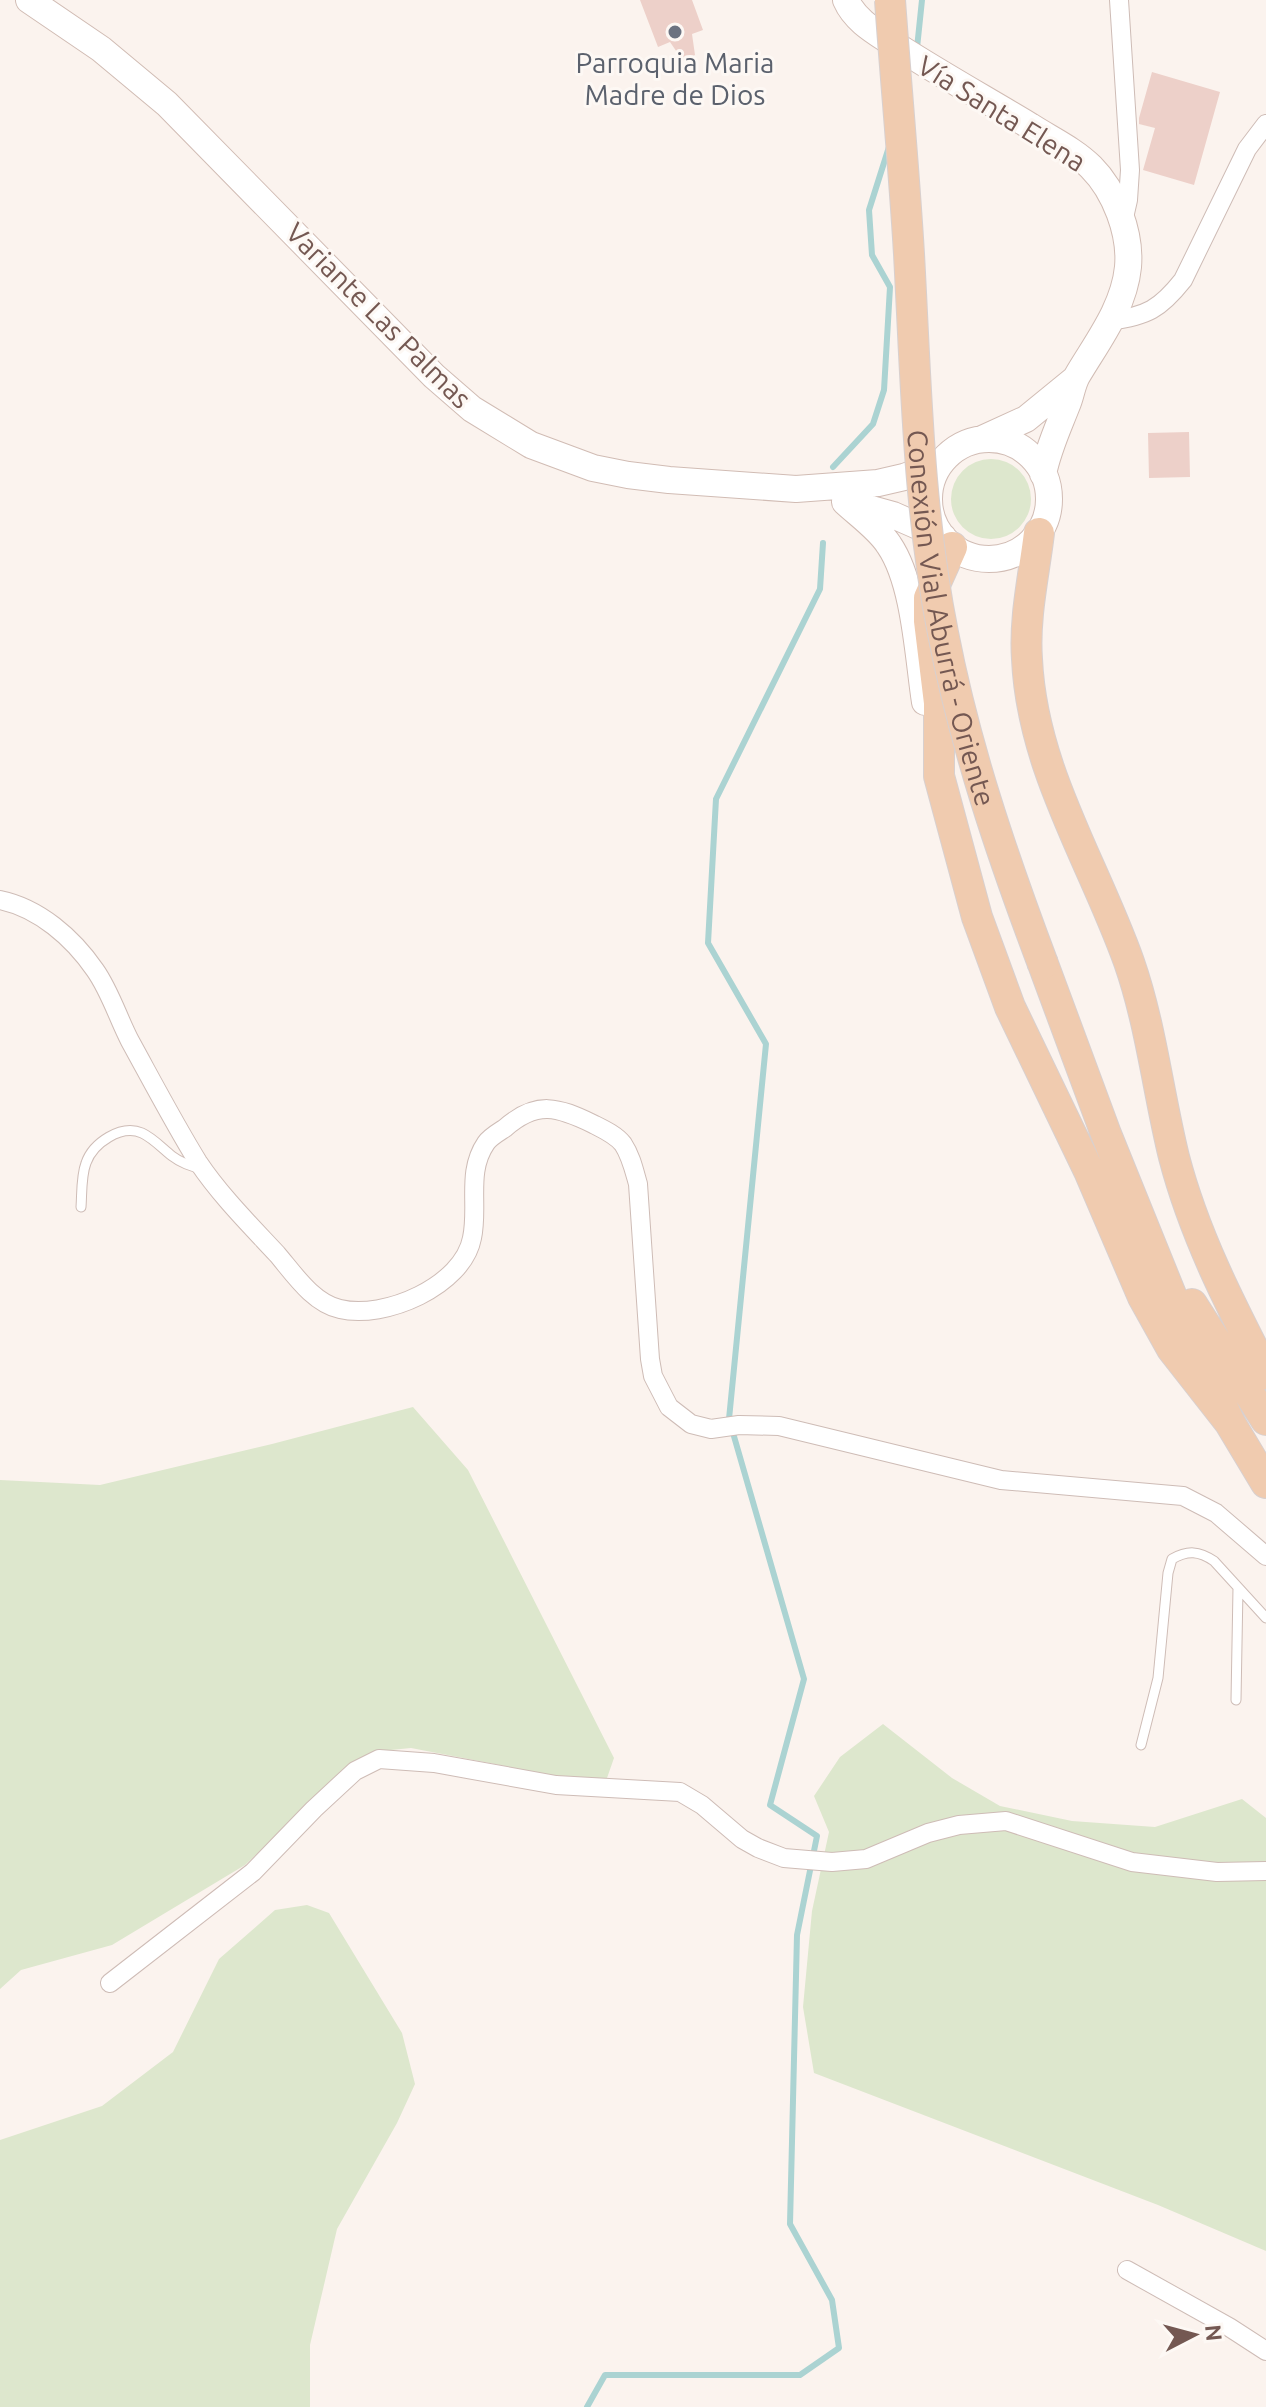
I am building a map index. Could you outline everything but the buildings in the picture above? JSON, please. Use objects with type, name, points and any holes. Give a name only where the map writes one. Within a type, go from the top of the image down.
[{"type":"main road","name":"Variante Las Palmas","points":[[29,0],[101,49],[167,104],[434,376],[472,409],[531,445],[593,468],[669,480],[796,489],[878,483],[941,463]]},
{"type":"main road","name":"Vía Santa Elena","points":[[846,0],[850,10],[872,29],[1090,166],[1115,204],[1127,245],[1128,266],[1124,286],[1095,350],[1075,379],[1048,450],[1043,474]]},
{"type":"main road","name":"Conexión Vial Aburrá - Oriente","points":[[890,0],[922,480],[942,631],[980,787],[1079,1065],[1136,1208]]},
{"type":"main road","name":"Vía Santa Elena","points":[[982,439],[1026,419],[1075,379]]},
{"type":"main road","points":[[1039,533],[1025,547],[1008,557],[989,560],[970,556],[948,542],[936,526],[929,501],[930,487],[941,463],[959,447],[992,439],[1013,444],[1031,456],[1043,474],[1048,510],[1039,533],[1028,607],[1026,656],[1033,717],[1044,759],[1129,963],[1144,1015],[1174,1158],[1194,1220],[1213,1269],[1266,1374]]},
{"type":"main road","name":"Variante Las Palmas","points":[[796,489],[893,515],[948,542]]},
{"type":"main road","points":[[845,502],[888,543],[902,570],[939,776],[977,917],[1010,1007],[1089,1171],[1143,1297],[1172,1349],[1230,1423]]},
{"type":"main road","points":[[939,776],[939,703],[929,598],[948,542]]},
{"type":"main road","points":[[1136,1208],[1180,1317],[1230,1423],[1266,1483]]},
{"type":"main road","points":[[1136,1208],[1199,1316],[1266,1420]]},
{"type":"street","points":[[1119,0],[1130,170],[1123,225]]},
{"type":"street","points":[[1110,321],[1152,312],[1169,298],[1183,280],[1247,149],[1266,124]]},
{"type":"street","points":[[0,900],[26,908],[51,923],[96,971],[129,1038],[204,1170],[249,1224],[327,1305],[352,1312],[375,1310],[399,1304],[431,1290],[465,1257],[472,1238],[474,1173],[487,1143],[518,1116],[538,1110],[575,1114],[608,1131],[622,1143],[632,1163],[638,1184],[653,1376],[669,1407],[691,1424],[711,1429],[739,1425],[791,1428],[1001,1480],[1183,1496],[1216,1513],[1266,1556]]},
{"type":"street","points":[[110,1983],[253,1872],[355,1771],[379,1759],[434,1763],[556,1785],[680,1792],[702,1805],[742,1839],[784,1858],[845,1862],[866,1859],[928,1833],[974,1823],[1006,1821],[1132,1862],[1217,1872],[1266,1871]]},
{"type":"street","points":[[1127,2270],[1266,2351]]},
{"type":"lane","points":[[81,1207],[86,1163],[94,1150],[119,1132],[130,1130],[143,1134],[181,1162],[204,1170]]},
{"type":"lane","points":[[1141,1745],[1158,1678],[1172,1559],[1195,1551],[1205,1555],[1266,1618]]},
{"type":"lane","points":[[1236,1700],[1238,1588]]},
{"type":"green space","points":[[991,459],[1006,462],[1019,471],[1028,484],[1031,499],[1028,514],[1019,527],[1006,536],[991,539],[976,536],[963,527],[954,514],[951,499],[954,484],[963,471],[976,462]]},
{"type":"green space","points":[[413,1407],[468,1470],[614,1758],[607,1778],[582,1781],[411,1748],[371,1752],[347,1769],[245,1865],[112,1945],[21,1970],[0,1989],[0,1480],[100,1485]]},
{"type":"green space","points":[[883,1724],[952,1778],[1000,1806],[1072,1821],[1155,1827],[1242,1799],[1266,1818],[1266,2251],[1158,2205],[814,2073],[803,2007],[812,1911],[829,1832],[814,1796],[840,1757]]},
{"type":"green space","points":[[307,1905],[329,1913],[402,2033],[415,2084],[397,2123],[337,2229],[310,2345],[310,2407],[0,2407],[0,2140],[102,2106],[173,2052],[219,1959],[275,1910]]},
{"type":"waterway","points":[[917,48],[922,0]]},
{"type":"waterway","points":[[833,467],[873,424],[884,390],[890,287],[872,255],[869,210],[889,147]]},
{"type":"waterway","points":[[587,2407],[605,2375],[800,2375],[839,2348],[832,2300],[790,2224],[797,1935],[817,1836],[770,1805],[804,1679],[729,1419],[766,1044],[708,943],[716,799],[820,589],[823,543]]},
{"type":"place","name":"Parroquia Maria Madre de Dios","points":[[675,32]]}]
